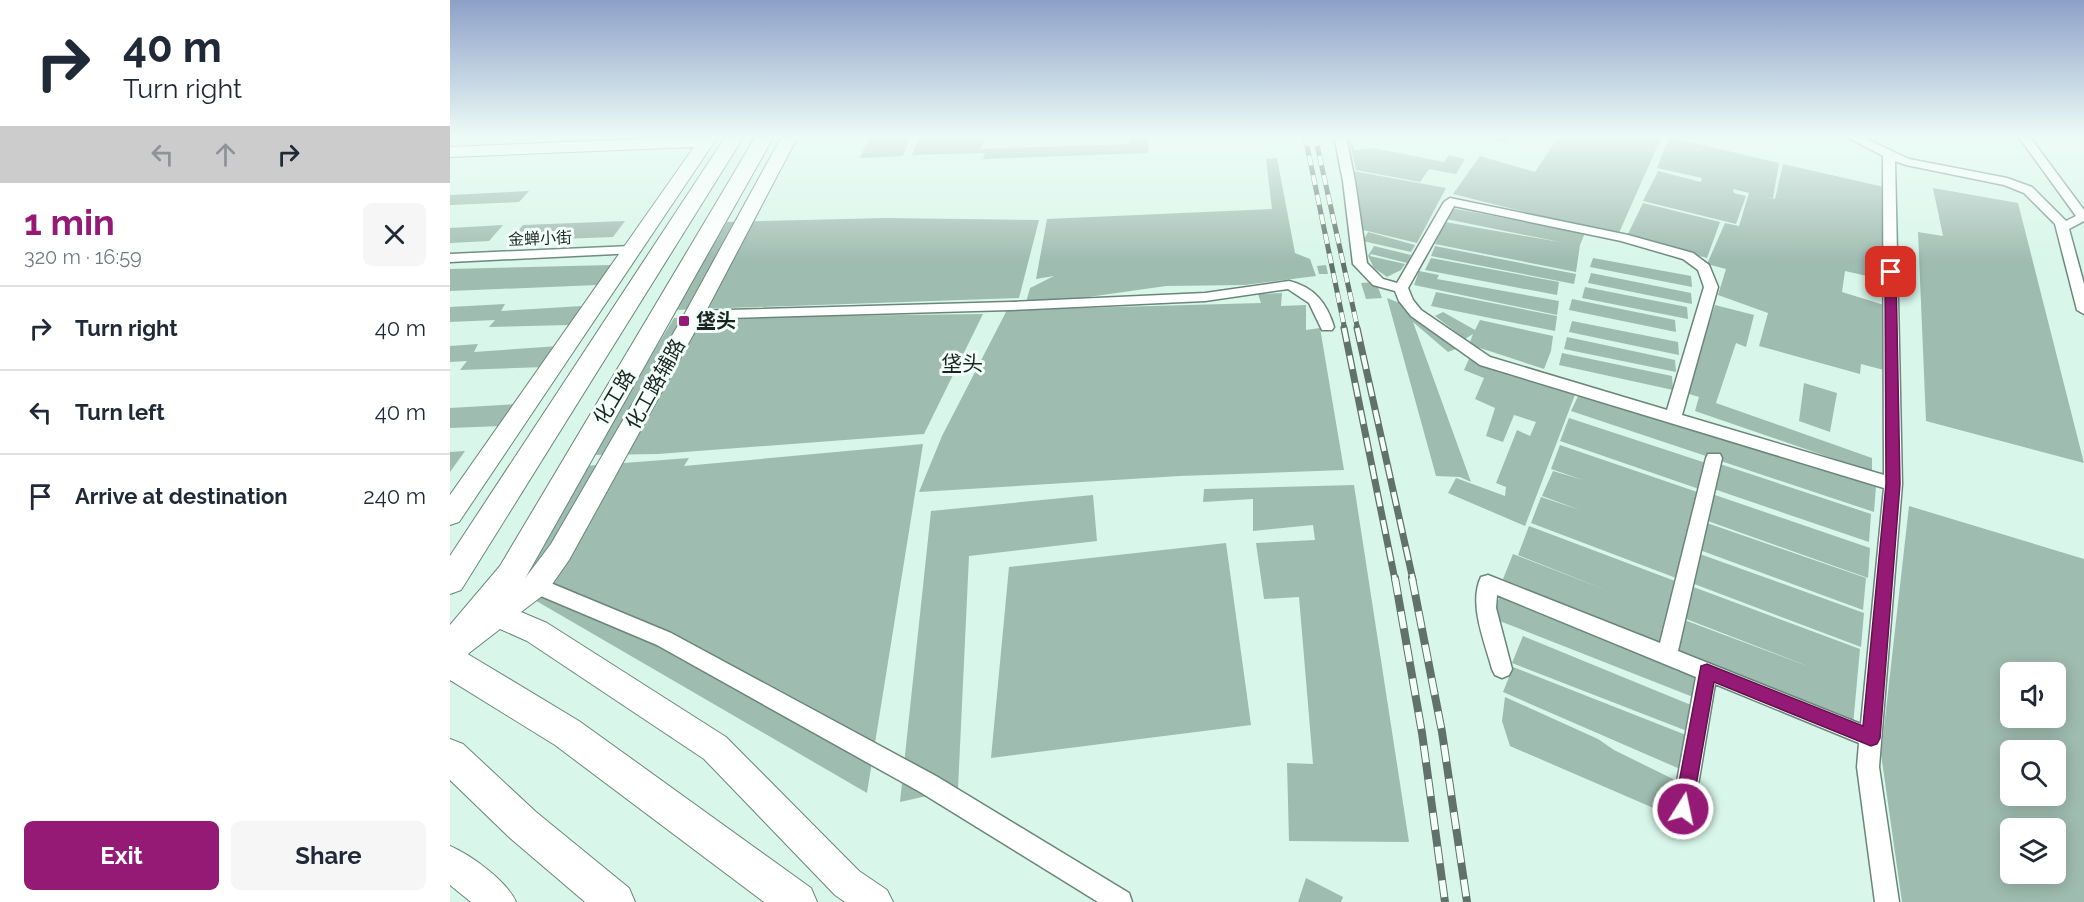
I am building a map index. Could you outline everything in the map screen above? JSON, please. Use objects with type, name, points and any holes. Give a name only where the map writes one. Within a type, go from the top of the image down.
[{"type":"main road","name":"化工路","points":[[450,581],[698,178]]},
{"type":"main road","name":"化工路","points":[[450,650],[511,575],[740,178]]},
{"type":"main road","points":[[450,660],[459,668],[567,733],[797,902]]},
{"type":"main road","points":[[450,756],[523,825],[615,902]]},
{"type":"street","points":[[450,515],[631,250],[690,178]]},
{"type":"street","name":"化工路辅路","points":[[450,650],[536,585],[560,552],[694,315],[767,178]]},
{"type":"street","points":[[1348,178],[1360,264],[1378,282],[1401,288]]},
{"type":"street","points":[[1887,902],[1868,767],[1893,484],[1890,178]]},
{"type":"street","points":[[1987,178],[2028,190],[2061,223],[2084,310]]},
{"type":"street","points":[[2054,178],[2083,217],[2062,228]]},
{"type":"street","points":[[1401,288],[1449,202],[1623,238],[1688,256],[1704,268],[1711,287],[1673,418]]},
{"type":"street","name":"金蝉小街","points":[[450,258],[631,250]]},
{"type":"street","points":[[694,315],[1010,306],[1182,298],[1289,285],[1302,289],[1312,296],[1323,310],[1327,327]]},
{"type":"street","points":[[1401,288],[1406,301],[1416,314],[1485,361],[1893,484]]},
{"type":"street","points":[[1666,655],[1714,458]]},
{"type":"street","points":[[1502,669],[1486,608],[1488,583],[1871,738]]},
{"type":"street","points":[[536,585],[664,639],[928,784],[1120,902]]},
{"type":"street","points":[[497,615],[537,632],[715,748],[847,883],[875,902]]},
{"type":"street","points":[[1683,809],[1707,672]]},
{"type":"street","points":[[450,862],[498,902]]},
{"type":"building","points":[[1268,178],[1281,178],[1295,253],[1310,259],[1316,276],[1245,285],[1166,286],[1081,298],[1026,302],[1030,288],[1054,276],[1036,279],[1047,219],[1272,209]]},
{"type":"building","points":[[1354,178],[1392,178],[1446,188],[1417,243],[1363,230]]},
{"type":"building","points":[[1399,178],[1423,178],[1420,182]]},
{"type":"building","points":[[1464,178],[1643,178],[1618,235],[1453,194]]},
{"type":"building","points":[[1654,178],[1686,178],[1701,182],[1702,178],[1776,178],[1773,198],[1767,197],[1775,199],[1780,178],[1845,178],[1884,187],[1885,280],[1845,271],[1842,292],[1884,305],[1884,370],[1861,364],[1860,374],[1759,346],[1768,313],[1718,295],[1726,269],[1707,264],[1725,223],[1739,226],[1749,193],[1733,189],[1734,193],[1746,196],[1736,224],[1643,201]]},
{"type":"building","points":[[1933,188],[2018,203],[2084,463],[1926,421],[1918,232],[1943,236]]},
{"type":"building","points":[[529,191],[519,202],[450,205],[450,195]]},
{"type":"building","points":[[1643,203],[1720,222],[1707,258],[1627,236]]},
{"type":"building","points":[[1451,208],[1585,233],[1580,245],[1576,272],[1435,244],[1445,222],[1565,243],[1446,219]]},
{"type":"building","points":[[886,218],[1039,220],[1019,298],[674,310],[727,222]]},
{"type":"building","points":[[625,221],[613,237],[509,241],[523,225]]},
{"type":"building","points":[[503,225],[489,241],[450,243],[450,228]]},
{"type":"building","points":[[1368,232],[1415,245],[1411,252],[1363,241]]},
{"type":"building","points":[[1374,246],[1411,255],[1407,263],[1371,254],[1370,256],[1405,264],[1401,270],[1387,277],[1374,268],[1368,256]]},
{"type":"building","points":[[1435,246],[1576,274],[1574,284],[1431,256]]},
{"type":"building","points":[[1431,258],[1559,282],[1557,295],[1425,270]]},
{"type":"building","points":[[1593,258],[1691,276],[1692,287],[1590,267]]},
{"type":"building","points":[[611,265],[597,285],[450,291],[450,269]]},
{"type":"building","points":[[1326,265],[1328,274],[1319,274],[1317,266]]},
{"type":"building","points":[[1419,271],[1439,275],[1437,279],[1559,301],[1557,315],[1414,285]]},
{"type":"building","points":[[1591,273],[1691,293],[1692,304],[1588,283]]},
{"type":"building","points":[[1376,282],[1382,298],[1366,299],[1361,283]]},
{"type":"building","points":[[1585,287],[1687,307],[1688,319],[1582,298]]},
{"type":"building","points":[[1436,292],[1557,316],[1555,331],[1431,306]]},
{"type":"building","points":[[1282,293],[1281,306],[1306,305],[1306,330],[1320,328],[1344,470],[1180,476],[919,492],[942,436],[1007,310],[1261,303],[1258,294]]},
{"type":"building","points":[[1387,298],[1407,306],[1461,347],[1448,352],[1413,322],[1471,482],[1460,477],[1436,476]]},
{"type":"building","points":[[1572,299],[1675,320],[1676,332],[1569,310]]},
{"type":"building","points":[[505,304],[501,311],[582,306],[569,325],[489,327],[495,320],[450,322],[450,307]]},
{"type":"building","points":[[1715,305],[1754,315],[1746,347],[1736,343],[1716,403],[1872,458],[1872,472],[1695,411],[1699,397],[1686,393]]},
{"type":"building","points":[[1443,312],[1475,330],[1480,320],[1553,336],[1551,351],[1544,369],[1477,347],[1470,342],[1473,334],[1465,339],[1435,316]]},
{"type":"building","points":[[983,314],[924,434],[658,454],[591,455],[674,318]]},
{"type":"building","points":[[1572,321],[1678,342],[1679,355],[1569,332]]},
{"type":"building","points":[[1567,337],[1675,360],[1676,372],[1564,349]]},
{"type":"building","points":[[478,344],[474,352],[559,346],[545,367],[460,370],[467,361],[450,362],[450,346]]},
{"type":"building","points":[[1562,353],[1672,376],[1673,390],[1559,365]]},
{"type":"building","points":[[1469,359],[1576,392],[1525,526],[1448,493],[1456,478],[1505,496],[1506,487],[1496,483],[1517,430],[1530,436],[1536,422],[1514,415],[1503,442],[1486,436],[1495,408],[1475,399],[1484,378],[1464,370]]},
{"type":"building","points":[[1804,383],[1837,393],[1830,432],[1799,421]]},
{"type":"building","points":[[1579,394],[1876,486],[1874,512],[1571,411]]},
{"type":"building","points":[[517,404],[502,426],[450,428],[450,408]]},
{"type":"building","points":[[1569,418],[1709,464],[1702,490],[1560,441]]},
{"type":"building","points":[[923,444],[867,793],[514,588],[585,466],[689,458],[684,466]]},
{"type":"building","points":[[1560,445],[1703,494],[1684,581],[1531,523],[1541,497],[1580,510],[1542,496],[1553,471],[1583,480],[1551,469]]},
{"type":"building","points":[[465,451],[450,472],[450,452]]},
{"type":"building","points":[[1717,463],[1871,514],[1869,542],[1711,488]]},
{"type":"building","points":[[1354,485],[1409,842],[1289,841],[1287,763],[1313,764],[1299,597],[1264,599],[1256,543],[1315,540],[1313,525],[1253,531],[1253,499],[1203,502],[1204,489]]},
{"type":"building","points":[[1712,494],[1870,548],[1868,578],[1705,520]]},
{"type":"building","points":[[1093,495],[1097,541],[969,556],[958,789],[900,802],[931,511]]},
{"type":"building","points":[[1909,506],[2084,559],[2084,902],[1902,902],[1881,754]]},
{"type":"building","points":[[1704,522],[1866,578],[1863,610],[1697,549]]},
{"type":"building","points":[[1529,526],[1683,584],[1661,649],[1501,584],[1513,554],[1611,592],[1518,555]]},
{"type":"building","points":[[1226,543],[1251,725],[991,758],[1009,567]]},
{"type":"building","points":[[1697,553],[1864,613],[1861,647],[1689,582]]},
{"type":"building","points":[[1688,585],[1860,649],[1853,725],[1671,651],[1679,618],[1813,668],[1681,617]]},
{"type":"building","points":[[1501,593],[1699,670],[1693,697],[1492,618]]},
{"type":"building","points":[[1523,636],[1691,705],[1687,731],[1512,663]]},
{"type":"building","points":[[1513,667],[1686,735],[1680,769],[1503,692]]},
{"type":"building","points":[[1505,697],[1598,739],[1614,750],[1679,782],[1672,816],[1510,746],[1502,721]]},
{"type":"building","points":[[1306,878],[1343,897],[1341,902],[1298,902]]},
{"type":"railway","points":[[1314,178],[1345,330]]},
{"type":"railway","points":[[1324,178],[1358,330]]},
{"type":"railway","points":[[1344,328],[1395,580]]},
{"type":"railway","points":[[1357,328],[1413,580]]},
{"type":"railway","points":[[1395,578],[1422,733],[1445,902]]},
{"type":"railway","points":[[1412,578],[1442,732],[1467,902]]},
{"type":"place","name":"垡头","points":[[684,321]]},
{"type":"district","name":"垡头","points":[[962,364]]},
{"type":"route","points":[[1683,809],[1707,672],[1871,738],[1893,484],[1891,272]]}]
